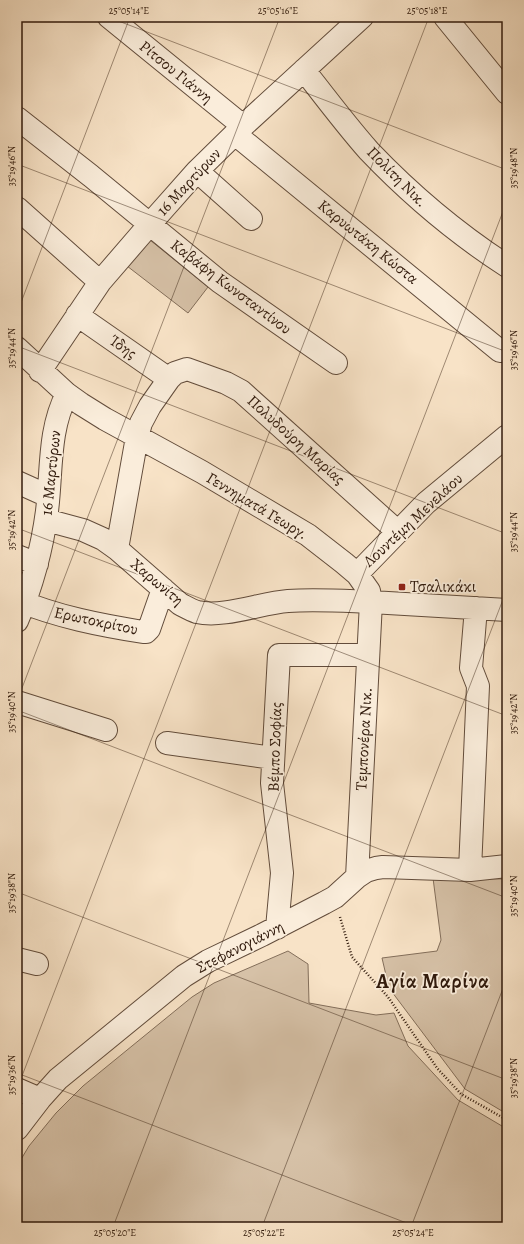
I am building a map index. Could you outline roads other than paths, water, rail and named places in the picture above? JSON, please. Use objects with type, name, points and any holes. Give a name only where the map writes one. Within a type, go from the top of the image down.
[{"type":"street","name":"Ρίτσου Γιάννη","points":[[109,17],[239,130]]},
{"type":"street","name":"16 Μαρτύρων","points":[[40,370],[100,282],[197,171],[239,130],[362,17]]},
{"type":"street","points":[[445,17],[507,93]]},
{"type":"street","name":"Πολίτη Νικ.","points":[[304,70],[350,128],[393,175],[444,221],[471,242],[507,266]]},
{"type":"street","name":"Καβάφη Κωνσταντίνου","points":[[17,118],[220,282],[336,363]]},
{"type":"street","name":"Καρυωτάκη Κώστα","points":[[239,130],[500,351]]},
{"type":"street","points":[[197,171],[251,219]]},
{"type":"street","points":[[17,208],[100,282]]},
{"type":"street","name":"Ίδης","points":[[77,315],[175,375]]},
{"type":"street","name":"Γεννηματά Γεωργ.","points":[[17,348],[67,394],[105,419],[202,472],[294,526],[328,550],[357,574],[369,592],[371,602]]},
{"type":"street","name":"Πολυδούρη Μαρίας","points":[[175,375],[187,369],[210,376],[241,392],[398,532]]},
{"type":"street","points":[[117,549],[137,437],[144,415],[175,375]]},
{"type":"street","name":"16 Μαρτύρων","points":[[20,608],[37,564],[46,520],[56,422],[61,405],[67,394]]},
{"type":"street","name":"Λουντέμη Μενελάου","points":[[357,574],[426,503],[507,436]]},
{"type":"street","points":[[17,482],[48,496]]},
{"type":"street","name":"Χαρωνίτη","points":[[46,520],[83,530],[102,539],[117,549],[180,604],[198,612],[220,612],[287,601],[308,600],[371,602]]},
{"type":"street","points":[[17,556],[37,564]]},
{"type":"street","name":"Ερωτοκρίτου","points":[[20,608],[117,628],[146,632],[150,629],[163,589]]},
{"type":"street","points":[[371,602],[507,610]]},
{"type":"street","name":"Τεμπονέρα Νικ.","points":[[357,877],[371,602]]},
{"type":"street","points":[[470,870],[478,686],[472,668],[476,608]]},
{"type":"street","name":"Βέμπο Σοφίας","points":[[277,928],[282,873],[272,783],[279,656],[368,655]]},
{"type":"street","points":[[17,702],[106,730]]},
{"type":"street","points":[[167,743],[273,758]]},
{"type":"street","name":"Στεφανογιάννη","points":[[17,1129],[40,1099],[58,1079],[184,976],[208,961],[309,912],[335,897],[366,871],[376,868],[470,870],[507,866]]},
{"type":"street","points":[[17,1089],[40,1099]]},
{"type":"place","name":"Τσαλικάκι","points":[[402,587]]},
{"type":"district","name":"Αγία Μαρίνα","points":[[433,981]]}]
